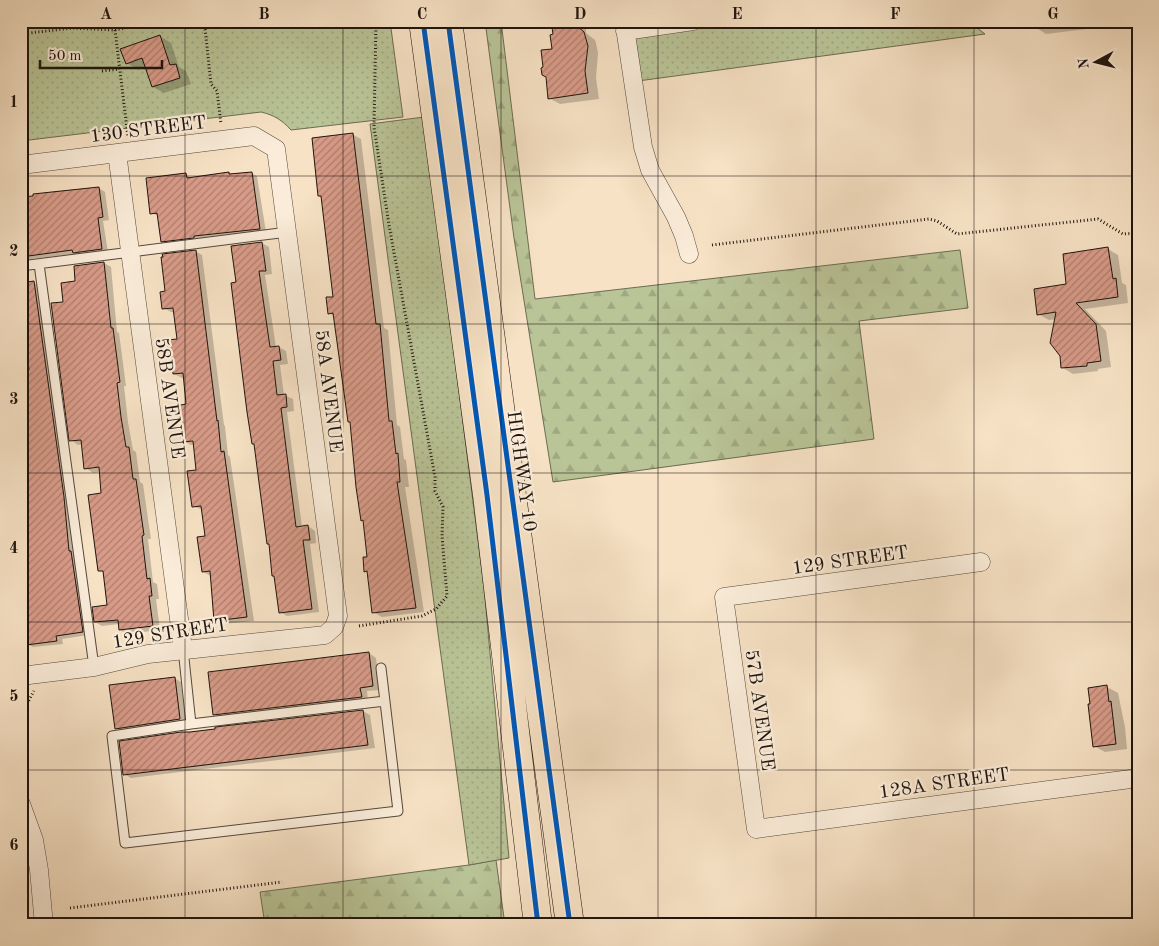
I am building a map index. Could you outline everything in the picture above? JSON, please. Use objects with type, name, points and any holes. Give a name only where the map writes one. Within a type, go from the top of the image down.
[{"type":"highway","name":"HIGHWAY 10","points":[[423,21],[487,495],[538,925]]},
{"type":"highway","name":"HIGHWAY 10","points":[[448,21],[570,925]]},
{"type":"street","points":[[688,254],[684,236],[676,217],[650,170],[643,147],[625,26],[693,21]]},
{"type":"street","name":"130 STREET","points":[[21,165],[123,148],[254,136],[276,149]]},
{"type":"street","name":"58B AVENUE","points":[[123,148],[130,254],[183,649]]},
{"type":"street","name":"58A AVENUE","points":[[276,149],[338,616],[334,628],[325,635]]},
{"type":"street","name":"129 STREET","points":[[724,598],[981,562]]},
{"type":"street","name":"57B AVENUE","points":[[724,598],[756,829]]},
{"type":"street","name":"129 STREET","points":[[21,676],[94,666],[148,654],[183,649],[325,635]]},
{"type":"street","name":"128A STREET","points":[[756,829],[1138,778]]},
{"type":"street","points":[[21,804],[34,840],[44,925]]},
{"type":"lane","points":[[21,266],[130,254],[288,232]]},
{"type":"lane","points":[[39,264],[94,666]]},
{"type":"lane","points":[[183,649],[191,724]]},
{"type":"lane","points":[[381,668],[385,701],[398,811],[126,843],[112,736],[191,724],[385,701]]},
{"type":"path","points":[[21,34],[72,28],[115,30],[158,21]]},
{"type":"path","points":[[199,21],[206,28],[211,84],[217,91],[221,124]]},
{"type":"path","points":[[359,626],[422,616],[436,609],[447,596],[442,536],[443,507],[435,491],[436,477],[389,225],[374,127],[376,21]]},
{"type":"path","points":[[115,30],[123,148]]},
{"type":"path","points":[[102,72],[119,69]]},
{"type":"path","points":[[712,245],[929,219],[937,221],[957,234],[1098,219],[1123,234],[1138,233]]},
{"type":"path","points":[[22,712],[34,691]]},
{"type":"path","points":[[70,908],[282,882]]},
{"type":"green space","points":[[21,21],[390,21],[403,117],[291,130],[277,118],[261,112],[21,141]]},
{"type":"green space","points":[[485,21],[501,21],[535,299],[960,250],[968,308],[859,321],[874,439],[553,482],[514,238]]},
{"type":"green space","points":[[699,21],[968,21],[985,34],[638,81],[632,34]]},
{"type":"green space","points":[[424,117],[484,588],[509,858],[469,865],[370,124]]},
{"type":"green space","points":[[496,860],[505,925],[265,925],[260,892]]},
{"type":"building","points":[[551,21],[575,21],[576,25],[584,32],[588,46],[585,71],[588,93],[548,99],[546,77],[542,75],[541,68],[543,67],[541,50],[552,49],[550,35],[553,34]]},
{"type":"building","points":[[160,35],[170,65],[176,64],[180,78],[152,87],[142,58],[126,64],[120,49]]},
{"type":"building","points":[[353,133],[376,324],[380,324],[389,421],[392,421],[396,454],[398,453],[400,482],[397,482],[416,608],[372,613],[367,571],[364,572],[363,557],[367,557],[363,520],[361,521],[356,487],[350,422],[348,422],[333,313],[328,314],[326,297],[333,297],[321,196],[318,196],[312,138]]},
{"type":"building","points":[[229,172],[229,174],[252,172],[260,229],[194,236],[194,238],[161,242],[157,213],[150,214],[146,178],[186,173],[187,178]]},
{"type":"building","points":[[99,187],[103,217],[98,218],[102,249],[73,253],[72,250],[21,257],[21,197]]},
{"type":"building","points":[[262,242],[266,271],[259,271],[270,347],[279,346],[281,360],[273,361],[277,395],[286,394],[287,407],[281,408],[296,527],[308,525],[310,540],[303,540],[312,609],[279,613],[274,576],[272,576],[269,544],[267,544],[254,444],[252,444],[247,412],[231,283],[236,282],[231,246]]},
{"type":"building","points":[[1108,247],[1113,279],[1116,278],[1118,297],[1076,303],[1096,324],[1101,361],[1087,363],[1087,366],[1061,368],[1060,356],[1050,343],[1056,312],[1037,315],[1034,289],[1066,284],[1063,254]]},
{"type":"building","points":[[196,250],[221,452],[224,451],[247,617],[214,621],[210,571],[202,572],[197,537],[205,536],[201,506],[192,507],[187,471],[196,470],[193,441],[182,442],[176,406],[186,404],[183,373],[173,374],[171,354],[169,355],[167,340],[177,339],[173,308],[162,309],[160,292],[165,291],[162,254]]},
{"type":"building","points":[[104,262],[111,328],[113,328],[120,382],[117,383],[121,417],[126,447],[129,447],[133,479],[136,479],[144,535],[142,536],[147,579],[150,578],[152,596],[149,596],[153,626],[119,630],[118,620],[94,622],[92,607],[107,605],[103,571],[98,571],[88,495],[101,493],[99,467],[84,469],[81,440],[69,441],[51,303],[63,302],[61,283],[75,281],[74,266]]},
{"type":"building","points":[[34,281],[64,497],[69,551],[71,551],[83,632],[56,636],[57,641],[26,645],[23,622],[21,622],[21,371],[29,370],[25,339],[21,340],[21,325],[24,324],[21,304],[21,283]]},
{"type":"building","points":[[369,652],[373,686],[360,688],[362,697],[213,715],[208,672]]},
{"type":"building","points":[[175,677],[180,719],[115,729],[109,685]]},
{"type":"building","points":[[1107,685],[1109,702],[1111,701],[1116,744],[1093,747],[1088,688]]},
{"type":"building","points":[[363,710],[368,745],[123,775],[119,741],[215,729],[215,727]]},
{"type":"cycle path","points":[[423,21],[487,495],[538,925]]},
{"type":"cycle path","points":[[448,21],[570,925]]}]
